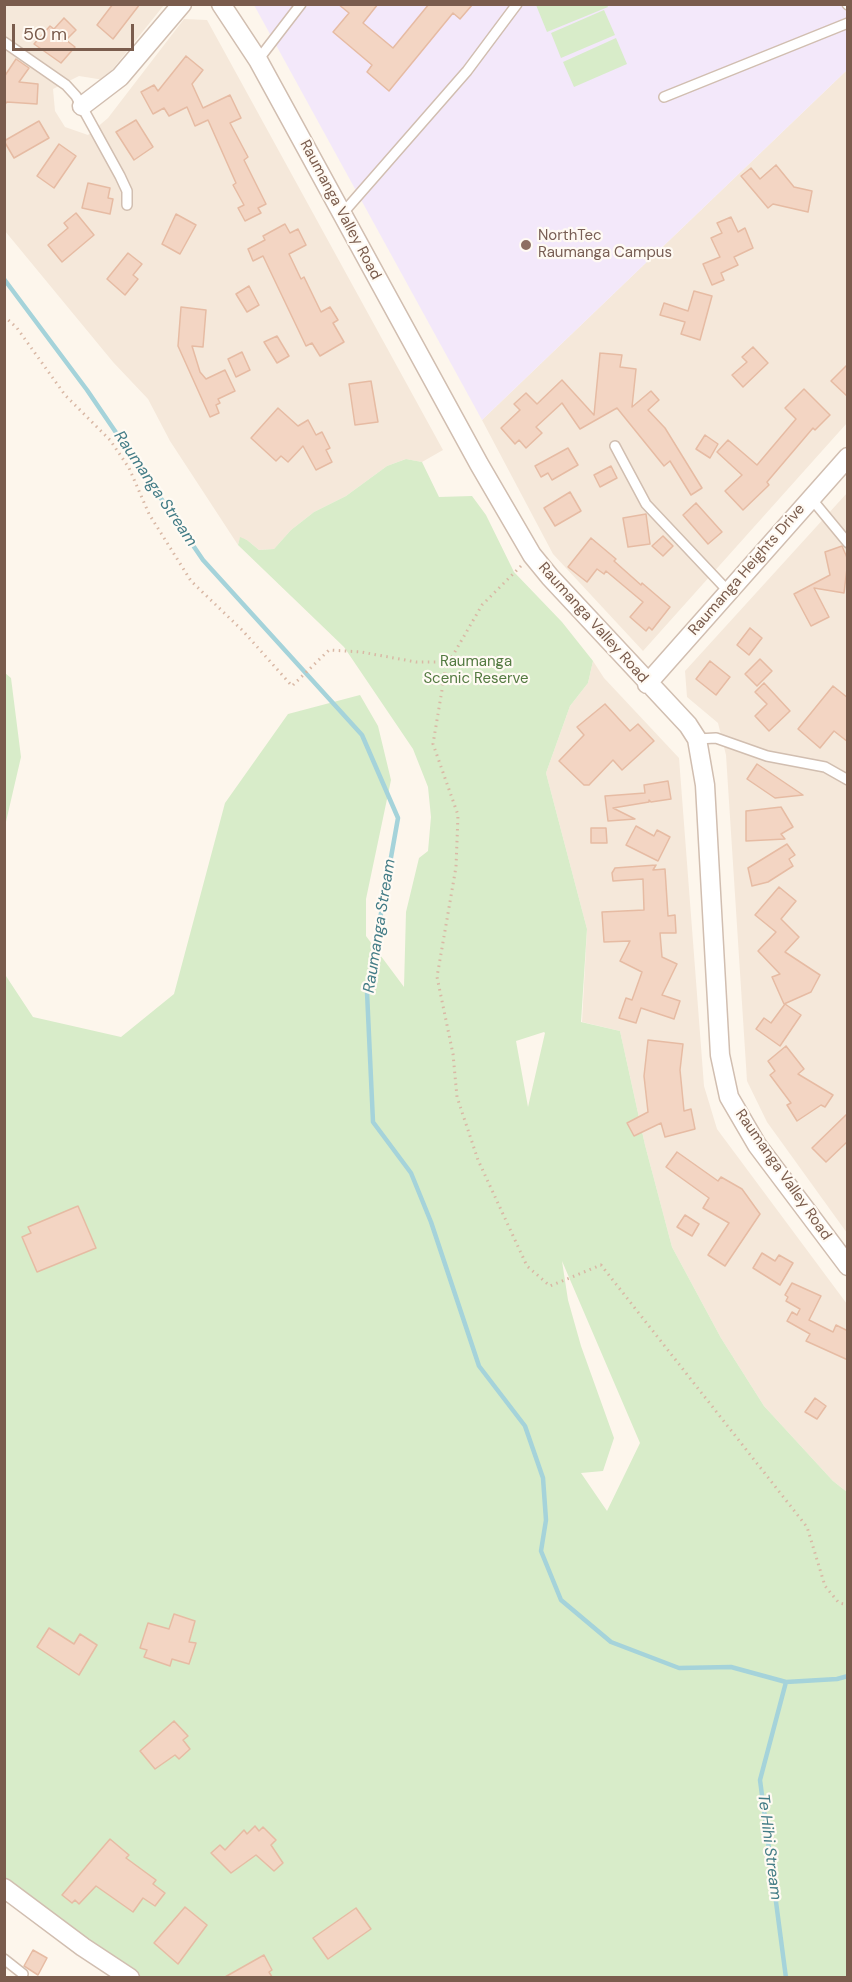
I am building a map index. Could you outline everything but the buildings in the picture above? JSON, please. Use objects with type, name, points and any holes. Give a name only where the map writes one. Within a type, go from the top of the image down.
[{"type":"street","points":[[82,106],[120,77],[182,4]]},
{"type":"street","name":"Raumanga Valley Road","points":[[221,4],[258,60],[501,503],[532,555],[647,684],[688,725],[697,739],[705,785],[720,1054],[729,1097],[757,1145],[848,1266]]},
{"type":"street","name":"Raumanga Heights Drive","points":[[647,684],[810,497],[848,457]]},
{"type":"street","points":[[4,1888],[83,1947],[130,1977]]},
{"type":"lane","points":[[258,60],[301,4]]},
{"type":"lane","points":[[342,214],[467,71],[518,4]]},
{"type":"lane","points":[[664,97],[848,23]]},
{"type":"lane","points":[[4,42],[66,85],[82,106],[127,191],[127,204]]},
{"type":"lane","points":[[615,446],[646,504],[728,591]]},
{"type":"lane","points":[[810,497],[848,543]]},
{"type":"lane","points":[[697,739],[716,738],[767,756],[825,767],[848,780]]},
{"type":"lane","points":[[4,1959],[23,1974]]},
{"type":"path","points":[[4,316],[16,328],[65,395],[110,440],[129,468],[149,514],[191,581],[243,631],[292,686],[330,650],[361,652],[416,662],[449,662]]},
{"type":"path","points":[[532,555],[482,605],[449,662],[445,672],[433,744],[458,815],[456,867],[437,977],[453,1054],[457,1097],[477,1160],[527,1266],[550,1286],[601,1265],[807,1527],[825,1586],[839,1603],[848,1605]]},
{"type":"shaded area","points":[[4,5],[164,5],[104,80],[79,76],[53,89],[55,111],[65,127],[88,135],[108,118],[184,19],[207,20],[443,450],[422,462],[406,459],[387,466],[346,496],[314,512],[291,530],[274,549],[259,550],[247,540],[240,538],[238,545],[170,441],[148,399],[113,362],[5,231]]},
{"type":"shaded area","name":"NorthTec Raumanga Campus","points":[[254,5],[847,5],[847,70],[482,420]]},
{"type":"shaded area","points":[[847,70],[847,423],[643,651],[553,554],[482,420]]},
{"type":"shaded area","points":[[847,493],[847,1233],[767,1122],[747,1081],[726,755],[718,723],[687,697],[685,671]]},
{"type":"shaded area","points":[[593,661],[604,678],[679,758],[704,1086],[717,1129],[847,1304],[847,1492],[833,1481],[764,1406],[721,1338],[672,1247],[645,1145],[620,1031],[582,1022],[587,929],[546,773],[570,706],[588,683]]},
{"type":"green space","points":[[536,5],[607,5],[608,7],[547,32]]},
{"type":"green space","points":[[604,10],[615,35],[561,58],[551,33]]},
{"type":"green space","points":[[616,38],[627,64],[574,87],[563,62]]},
{"type":"green space","name":"Raumanga Scenic Reserve","points":[[406,459],[422,462],[439,497],[472,496],[486,515],[514,572],[562,622],[593,661],[588,683],[570,706],[546,773],[587,929],[581,1022],[620,1031],[645,1145],[672,1247],[721,1338],[764,1406],[833,1481],[847,1492],[847,1977],[134,1977],[5,1890],[4,973],[33,1017],[121,1037],[174,994],[225,803],[288,714],[360,695],[378,726],[391,780],[366,899],[366,936],[404,987],[406,912],[419,858],[428,851],[431,817],[428,787],[413,749],[344,647],[238,545],[240,537],[259,550],[274,549],[291,530],[314,512],[346,496],[387,466]],"holes":[[[545,1033],[528,1107],[516,1041]],[[562,1261],[640,1443],[607,1511],[581,1473],[603,1471],[614,1438],[581,1346],[568,1300]]]},
{"type":"green space","points":[[5,673],[11,678],[21,757],[5,826]]},
{"type":"waterway","name":"Raumanga Stream","points":[[4,279],[87,390],[203,560],[362,735],[398,818],[367,992],[373,1122],[411,1173],[431,1222],[479,1366],[525,1426],[543,1478],[546,1520],[541,1551],[561,1600],[611,1642],[679,1668],[731,1667],[786,1682],[837,1679],[848,1676]]},
{"type":"waterway","name":"Te Hihi Stream","points":[[786,1682],[760,1780],[786,1978]]},
{"type":"place","name":"NorthTec Raumanga Campus","points":[[526,245]]}]
